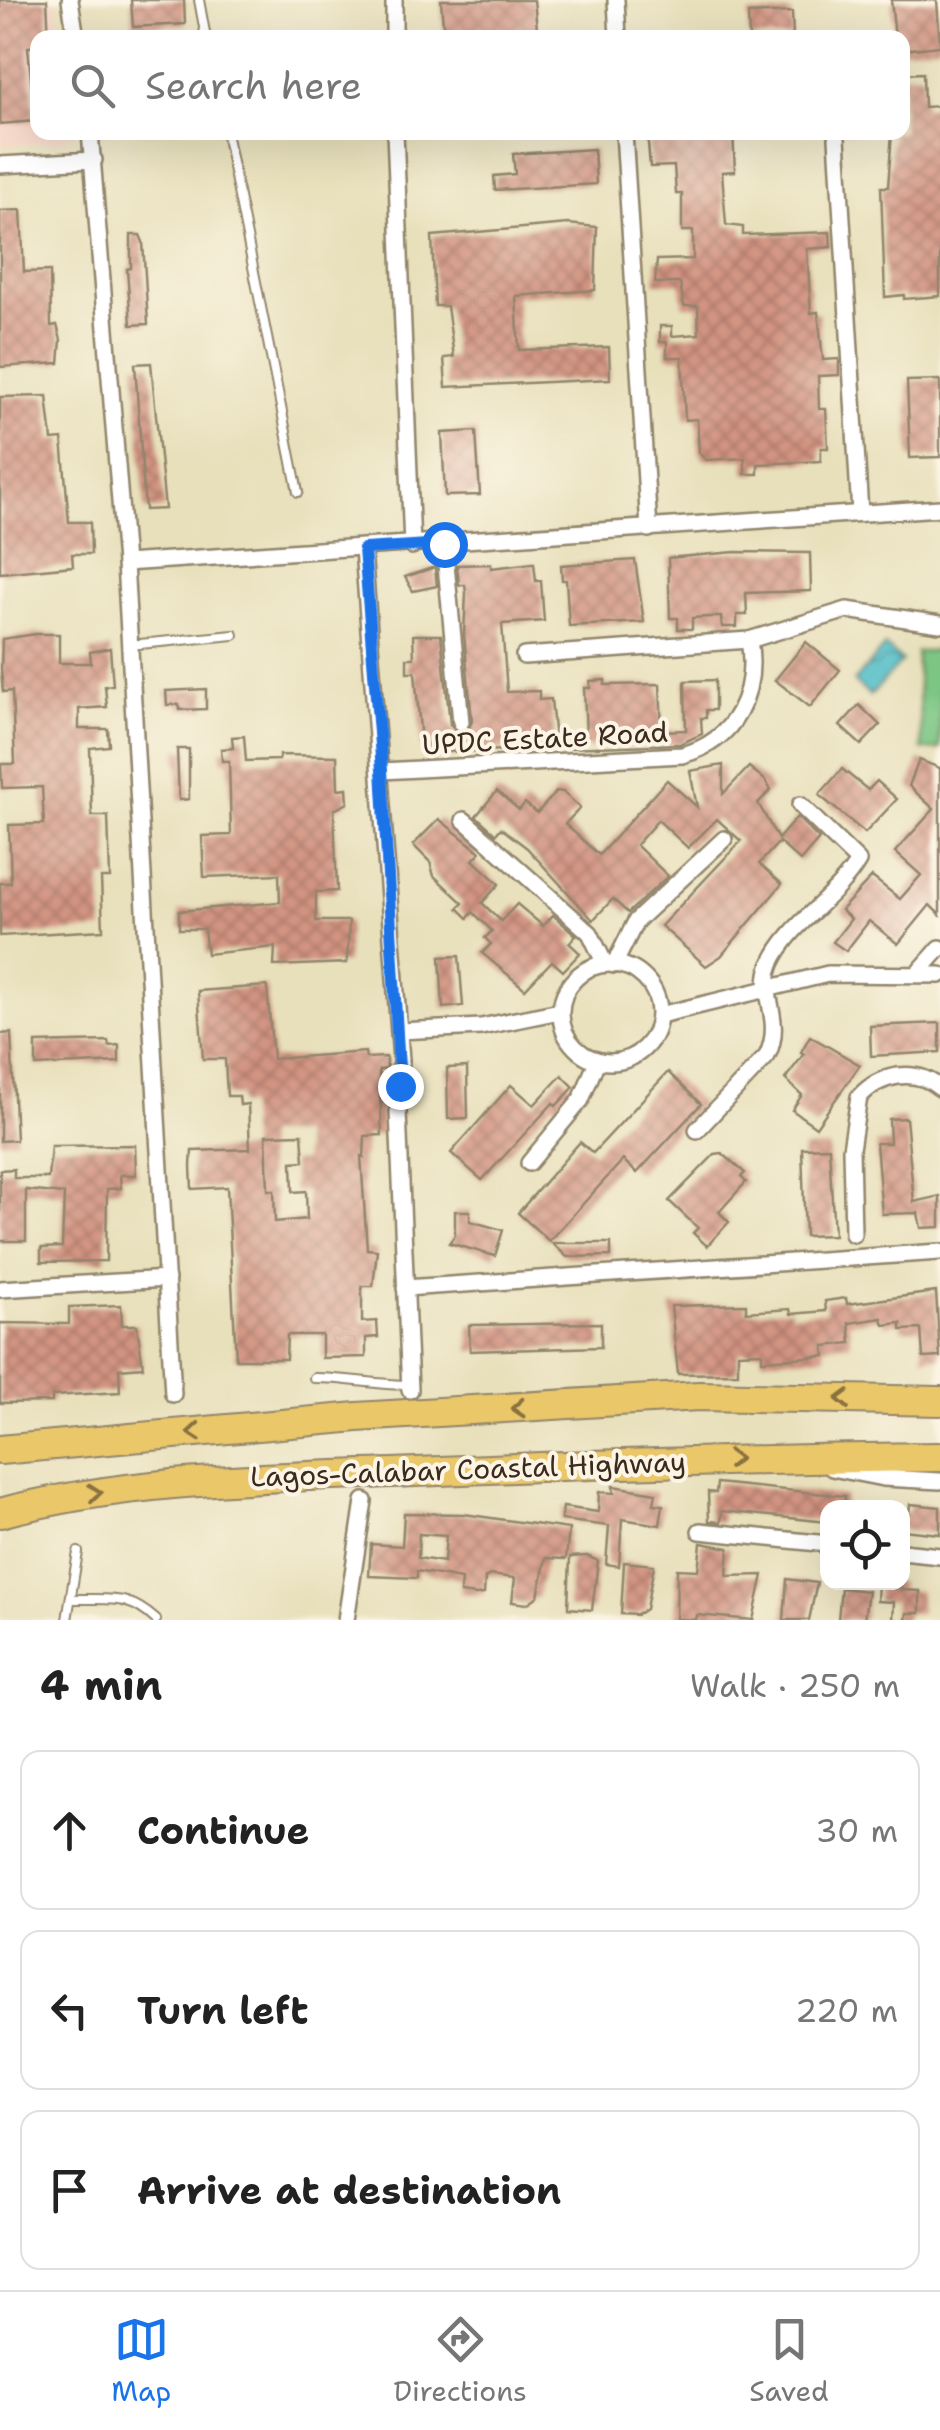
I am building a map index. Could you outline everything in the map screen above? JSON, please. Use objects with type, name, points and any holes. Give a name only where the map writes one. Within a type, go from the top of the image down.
[{"type":"highway","name":"Lagos-Calabar Coastal Highway","points":[[0,1450],[357,1418],[699,1396],[940,1400]]},
{"type":"highway","name":"Lagos-Calabar Coastal Highway","points":[[0,1513],[61,1496],[230,1480],[778,1458],[940,1457]]},
{"type":"street","points":[[70,0],[75,30]]},
{"type":"street","points":[[394,0],[394,30]]},
{"type":"street","points":[[616,0],[618,30]]},
{"type":"street","points":[[91,140],[125,564],[173,1394]]},
{"type":"street","points":[[396,140],[412,546]]},
{"type":"street","points":[[625,140],[649,529]]},
{"type":"street","points":[[837,140],[860,513]]},
{"type":"street","points":[[0,166],[94,160]]},
{"type":"street","points":[[125,564],[940,508]]},
{"type":"street","points":[[444,544],[461,722]]},
{"type":"street","points":[[364,549],[399,1031],[410,1388]]},
{"type":"street","points":[[524,656],[749,640],[847,610],[940,624]]},
{"type":"street","name":"UPDC Estate Road","points":[[382,770],[682,755],[706,749],[722,738],[749,692],[754,666],[749,640]]},
{"type":"street","points":[[698,1130],[773,1043],[776,1019],[767,974],[776,953],[858,861],[800,805]]},
{"type":"street","points":[[464,820],[590,933],[610,964],[638,972],[651,984],[660,1015],[648,1046],[631,1058],[597,1061],[570,1043],[560,1011],[574,980],[610,964],[636,921],[724,839]]},
{"type":"street","points":[[918,973],[940,948]]},
{"type":"street","points":[[660,1015],[828,974],[940,975]]},
{"type":"street","points":[[399,1031],[499,1025],[560,1011]]},
{"type":"street","points":[[529,1163],[582,1100],[597,1061]]},
{"type":"street","points":[[853,1234],[852,1135],[859,1097],[867,1088],[894,1076],[924,1078],[940,1088]]},
{"type":"street","points":[[405,1288],[940,1252]]},
{"type":"street","points":[[0,1289],[167,1279]]},
{"type":"street","points":[[778,1458],[883,1478],[940,1481]]},
{"type":"street","points":[[348,1620],[364,1501]]},
{"type":"street","points":[[700,1531],[820,1543]]},
{"type":"street","points":[[910,1553],[940,1556]]},
{"type":"lane","points":[[199,0],[205,30]]},
{"type":"lane","points":[[228,140],[298,492]]},
{"type":"lane","points":[[130,646],[234,635]]},
{"type":"lane","points":[[314,1378],[410,1388]]},
{"type":"lane","points":[[67,1620],[74,1599],[78,1552]]},
{"type":"lane","points":[[74,1599],[132,1600],[156,1620]]},
{"type":"shaded area","points":[[0,0],[55,0],[60,30],[30,30],[30,140],[62,140],[0,146]]},
{"type":"green space","points":[[940,650],[940,749],[922,750],[916,652]]},
{"type":"water","points":[[885,646],[902,661],[870,696],[854,682]]},
{"type":"building","points":[[0,0],[47,0],[49,30],[30,30],[30,121],[0,124]]},
{"type":"building","points":[[131,0],[184,0],[185,24],[133,27]]},
{"type":"building","points":[[441,0],[534,0],[537,30],[443,30]]},
{"type":"building","points":[[891,0],[937,0],[940,46],[910,49],[910,30],[894,30]]},
{"type":"building","points":[[792,12],[793,30],[749,30],[748,14]]},
{"type":"building","points":[[923,73],[924,107],[940,106],[940,296],[904,299],[904,295],[885,297],[881,187],[888,187],[891,140],[910,140],[910,74]]},
{"type":"building","points":[[648,140],[733,140],[735,171],[722,172],[726,225],[743,227],[743,235],[830,232],[831,247],[807,249],[811,313],[818,312],[823,360],[839,359],[839,375],[818,376],[819,409],[826,409],[828,448],[821,448],[821,461],[758,464],[758,474],[745,474],[745,458],[706,460],[699,453],[697,419],[685,420],[682,357],[667,357],[667,342],[660,342],[660,326],[672,326],[672,336],[699,334],[698,306],[684,306],[680,283],[655,283],[657,260],[693,259],[693,231],[682,231],[682,194],[676,194],[674,166],[650,167]]},
{"type":"building","points":[[594,149],[596,184],[495,190],[494,176],[515,174],[513,154]]},
{"type":"building","points":[[21,210],[24,272],[50,271],[51,326],[57,325],[61,340],[59,363],[0,367],[0,211]]},
{"type":"building","points":[[568,224],[597,227],[595,290],[516,296],[519,350],[609,347],[610,379],[446,387],[444,358],[454,357],[447,306],[435,306],[432,236]]},
{"type":"building","points":[[131,235],[140,235],[143,242],[148,324],[131,325],[127,269],[131,268]]},
{"type":"building","points":[[151,363],[165,509],[145,510],[135,364]]},
{"type":"building","points":[[940,380],[940,457],[910,458],[907,381]]},
{"type":"building","points":[[47,396],[52,440],[62,439],[69,522],[90,522],[91,554],[72,554],[73,566],[0,573],[0,397]]},
{"type":"building","points":[[476,431],[480,495],[445,496],[442,433]]},
{"type":"building","points":[[735,552],[810,553],[811,591],[746,593],[747,615],[737,615],[737,627],[722,627],[721,617],[709,617],[692,618],[692,629],[678,629],[678,618],[670,618],[668,558]]},
{"type":"building","points":[[635,560],[644,622],[569,626],[566,580],[562,580],[561,565]]},
{"type":"building","points":[[534,563],[536,581],[541,581],[544,621],[502,624],[507,692],[539,691],[539,700],[551,699],[555,740],[586,737],[584,688],[590,688],[590,681],[605,680],[605,685],[660,684],[662,731],[686,730],[685,681],[715,680],[715,710],[706,710],[706,718],[701,718],[702,734],[680,744],[422,753],[415,672],[407,672],[407,658],[414,658],[413,635],[441,635],[450,724],[456,732],[467,732],[472,721],[464,634],[466,593],[465,585],[459,585],[457,565],[491,564],[491,568]]},
{"type":"building","points":[[435,567],[437,586],[413,591],[405,577]]},
{"type":"building","points":[[59,634],[59,663],[91,663],[90,652],[110,648],[113,685],[105,686],[107,707],[79,709],[79,729],[108,729],[109,746],[90,748],[92,816],[108,816],[110,878],[101,878],[103,930],[0,936],[0,883],[11,883],[9,825],[44,824],[42,787],[2,788],[1,764],[15,764],[12,691],[3,692],[2,639]]},
{"type":"building","points":[[806,642],[840,670],[810,707],[775,680]]},
{"type":"building","points":[[206,689],[206,709],[180,710],[179,704],[167,705],[166,691]]},
{"type":"building","points":[[859,705],[880,725],[861,745],[840,726]]},
{"type":"building","points":[[244,736],[246,761],[279,760],[279,755],[337,756],[338,789],[347,788],[348,803],[334,810],[337,891],[316,892],[316,921],[349,921],[347,963],[274,966],[275,947],[207,954],[204,929],[179,929],[179,911],[280,902],[279,874],[204,877],[202,836],[231,835],[229,761],[222,761],[221,749],[233,748],[232,737]]},
{"type":"building","points":[[177,749],[189,749],[189,799],[179,800]]},
{"type":"building","points":[[919,760],[940,768],[940,915],[930,905],[898,944],[869,921],[846,951],[833,942],[851,919],[841,910],[872,877],[900,899],[921,875],[895,852],[934,809],[909,786]]},
{"type":"building","points":[[723,765],[723,794],[749,767],[765,780],[771,790],[758,803],[778,839],[797,817],[819,839],[800,861],[779,842],[759,864],[782,884],[721,956],[706,966],[661,926],[741,841],[717,819],[688,848],[658,820],[636,845],[668,876],[628,913],[613,899],[593,920],[527,848],[501,828],[496,834],[476,816],[497,791],[519,810],[525,803],[537,813],[557,791],[563,792],[580,808],[565,824],[599,855],[667,780],[697,807],[690,771]]},
{"type":"building","points":[[842,769],[868,790],[877,781],[897,799],[865,833],[819,795]]},
{"type":"building","points":[[439,819],[480,852],[473,860],[499,884],[482,903],[501,921],[517,904],[543,926],[553,915],[576,935],[569,943],[580,953],[563,971],[552,961],[525,989],[482,953],[491,944],[485,938],[492,931],[473,912],[468,918],[458,908],[463,903],[434,876],[430,862],[413,845]]},
{"type":"building","points":[[459,956],[463,1006],[443,1008],[440,957]]},
{"type":"building","points":[[267,986],[273,1059],[365,1052],[366,1058],[386,1057],[387,1069],[379,1070],[382,1135],[365,1136],[364,1157],[361,1156],[367,1249],[377,1250],[373,1286],[362,1286],[362,1322],[377,1321],[378,1337],[366,1338],[366,1357],[322,1358],[322,1335],[287,1335],[286,1359],[236,1359],[227,1187],[192,1189],[191,1166],[192,1151],[250,1149],[248,1104],[240,1105],[239,1096],[227,1096],[225,1059],[203,1059],[198,991]],"holes":[[[302,1134],[304,1161],[292,1162],[293,1192],[306,1191],[307,1219],[275,1222],[274,1190],[268,1190],[266,1135]]]},
{"type":"building","points":[[940,1023],[940,1052],[871,1056],[870,1026]]},
{"type":"building","points":[[11,1033],[16,1140],[0,1141],[0,1034]]},
{"type":"building","points":[[810,1036],[860,1065],[816,1127],[792,1110],[802,1095],[785,1079],[804,1054],[801,1052]]},
{"type":"building","points":[[108,1041],[109,1046],[119,1045],[119,1062],[36,1066],[36,1043]]},
{"type":"building","points":[[467,1067],[468,1118],[448,1119],[447,1068]]},
{"type":"building","points":[[668,1072],[701,1104],[637,1173],[623,1160],[549,1241],[518,1213],[580,1142],[593,1153]]},
{"type":"building","points":[[562,1075],[574,1087],[556,1106],[553,1103],[482,1180],[451,1153],[511,1085],[534,1105]]},
{"type":"building","points":[[906,1118],[914,1202],[940,1196],[940,1227],[921,1228],[918,1213],[882,1214],[876,1143],[890,1143],[889,1119]]},
{"type":"building","points":[[135,1145],[136,1175],[120,1175],[121,1188],[107,1189],[106,1261],[41,1262],[41,1248],[62,1247],[64,1194],[26,1190],[26,1241],[0,1241],[0,1170],[14,1169],[14,1178],[48,1178],[51,1146]]},
{"type":"building","points":[[829,1147],[834,1235],[805,1236],[802,1148]]},
{"type":"building","points":[[722,1153],[745,1173],[741,1177],[746,1182],[719,1212],[729,1222],[707,1246],[693,1233],[698,1228],[669,1201],[715,1154]]},
{"type":"building","points":[[455,1211],[470,1211],[470,1221],[503,1230],[495,1256],[449,1243],[455,1235]]},
{"type":"building","points":[[552,1243],[611,1243],[611,1256],[567,1257]]},
{"type":"building","points":[[936,1292],[940,1357],[923,1358],[921,1329],[901,1330],[901,1323],[884,1325],[882,1318],[849,1323],[851,1343],[824,1346],[825,1356],[762,1360],[762,1352],[738,1353],[738,1373],[678,1374],[671,1306],[746,1304],[746,1312],[790,1309],[791,1314],[826,1311],[825,1301],[846,1298],[847,1304]]},
{"type":"building","points":[[121,1305],[122,1325],[137,1325],[143,1367],[119,1369],[120,1392],[52,1396],[52,1402],[0,1403],[0,1323],[69,1324],[69,1307]]},
{"type":"building","points":[[601,1323],[601,1347],[470,1351],[469,1325]]},
{"type":"building","points":[[717,1483],[845,1496],[845,1500],[820,1500],[820,1521],[722,1511],[721,1522],[709,1521],[708,1492],[716,1493]]},
{"type":"building","points":[[613,1486],[656,1493],[654,1504],[663,1505],[660,1525],[622,1519],[619,1566],[606,1564],[609,1526],[561,1520],[563,1507],[598,1512],[599,1492],[614,1493]]},
{"type":"building","points":[[910,1504],[940,1507],[940,1534],[910,1531]]},
{"type":"building","points":[[404,1513],[464,1514],[569,1529],[566,1559],[546,1558],[538,1596],[527,1604],[512,1602],[515,1578],[490,1575],[485,1578],[484,1594],[476,1595],[460,1593],[461,1579],[417,1571],[417,1578],[369,1576],[371,1544],[402,1546]],"holes":[[[419,1534],[446,1536],[444,1562],[418,1558]]]},
{"type":"building","points":[[701,1543],[729,1548],[727,1576],[763,1575],[753,1620],[697,1615],[696,1620],[676,1619],[677,1569],[698,1570]]},
{"type":"building","points":[[587,1556],[598,1561],[592,1610],[568,1608],[570,1557]]},
{"type":"building","points":[[624,1562],[654,1565],[646,1609],[637,1615],[621,1614]]},
{"type":"building","points":[[787,1579],[817,1583],[809,1620],[784,1620]]},
{"type":"building","points":[[841,1590],[868,1591],[864,1620],[838,1620]]},
{"type":"building","points":[[878,1590],[920,1591],[920,1613],[907,1613],[906,1620],[893,1620],[894,1602],[877,1601]]},
{"type":"route","points":[[400,1086],[382,770],[364,549],[444,544]]}]
